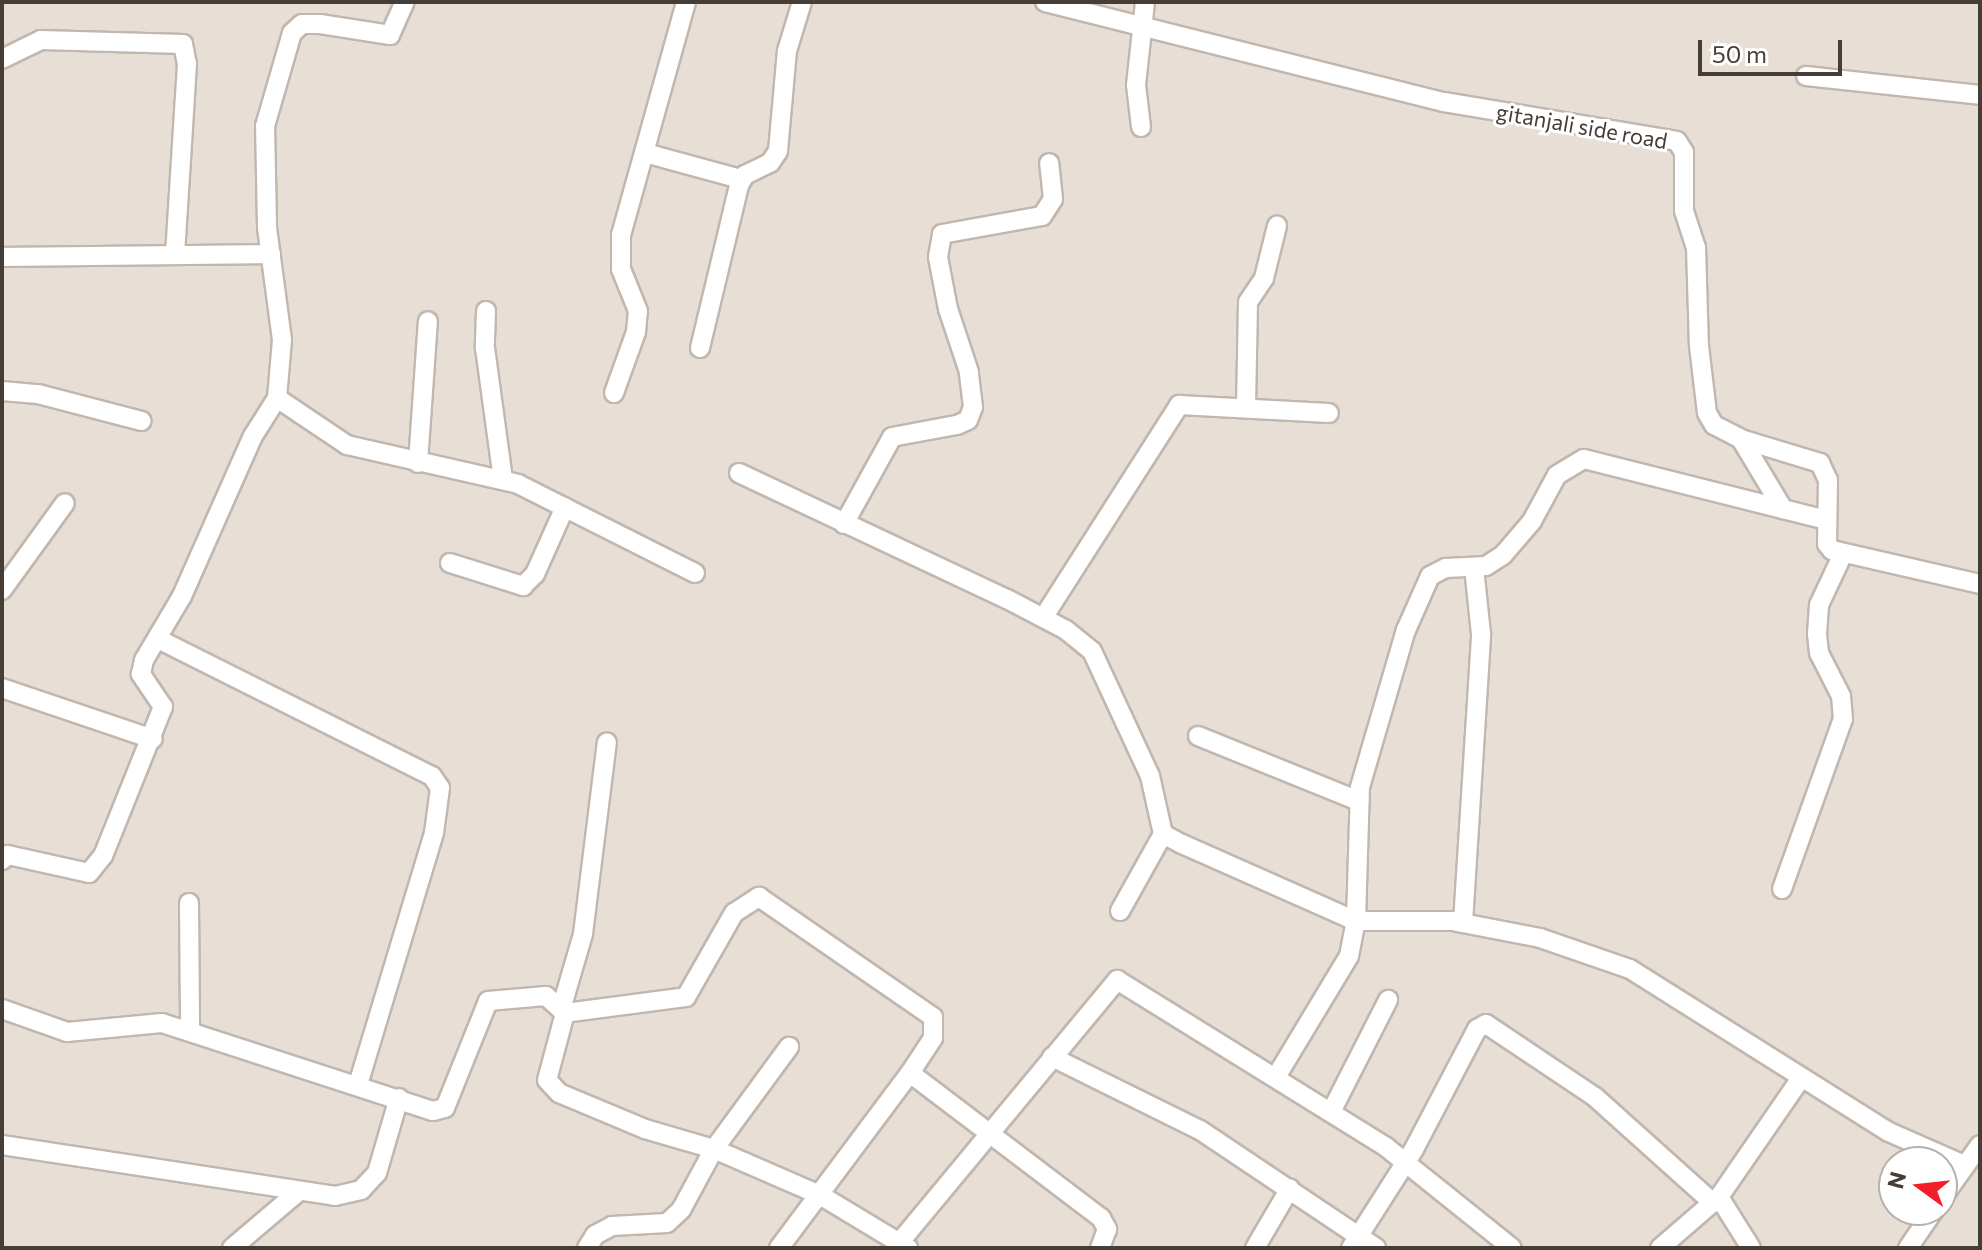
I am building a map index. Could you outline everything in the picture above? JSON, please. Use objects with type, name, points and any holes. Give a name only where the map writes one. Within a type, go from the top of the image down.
[{"type":"street","points":[[2,860],[19,857],[89,873],[103,856],[153,739],[163,707],[141,674],[253,436],[277,398],[282,340],[271,254],[265,126],[292,33],[302,24],[320,24],[390,35],[405,2]]},
{"type":"street","points":[[614,393],[636,332],[638,311],[621,269],[620,243],[686,2]]},
{"type":"street","points":[[700,348],[727,217],[741,179],[770,163],[778,151],[787,51],[802,2]]},
{"type":"street","name":"gitanjali side road","points":[[1045,2],[1444,102],[1677,141],[1684,152],[1684,211],[1696,247],[1707,413],[1714,425],[1741,439],[1820,463],[1828,480],[1827,544],[1842,556]]},
{"type":"street","points":[[1141,127],[1136,85],[1145,2]]},
{"type":"street","points":[[2,59],[41,40],[183,44],[187,64],[175,253]]},
{"type":"street","points":[[1806,76],[1980,95]]},
{"type":"street","points":[[645,153],[741,179]]},
{"type":"street","points":[[844,524],[892,437],[957,425],[968,420],[973,407],[969,372],[948,309],[938,257],[942,234],[1042,216],[1053,199],[1049,163]]},
{"type":"street","points":[[1246,407],[1248,302],[1264,278],[1277,226]]},
{"type":"street","points":[[2,257],[271,254]]},
{"type":"street","points":[[486,311],[485,348],[503,480]]},
{"type":"street","points":[[418,463],[428,321]]},
{"type":"street","points":[[2,391],[38,394],[142,421]]},
{"type":"street","points":[[277,398],[347,445],[503,480],[565,507],[695,573]]},
{"type":"street","points":[[1043,618],[1170,413],[1192,402],[1329,413]]},
{"type":"street","points":[[1741,439],[1783,509]]},
{"type":"street","points":[[1276,1077],[1340,978],[1356,921],[1359,801],[1376,719],[1419,593],[1437,571],[1474,567],[1503,555],[1532,521],[1557,475],[1584,459],[1826,520]]},
{"type":"street","points":[[739,473],[1043,618],[1092,651],[1150,776],[1163,834],[1120,911]]},
{"type":"street","points":[[2,590],[65,503]]},
{"type":"street","points":[[450,563],[523,586],[535,574],[565,507]]},
{"type":"street","points":[[1782,889],[1843,719],[1841,696],[1819,653],[1817,634],[1819,605],[1842,556],[1980,584]]},
{"type":"street","points":[[1463,923],[1481,634],[1474,567]]},
{"type":"street","points":[[158,639],[432,776],[440,788],[434,833],[359,1082]]},
{"type":"street","points":[[2,688],[153,739]]},
{"type":"street","points":[[1198,736],[1359,801]]},
{"type":"street","points":[[607,742],[583,934],[547,1080],[550,1087],[645,1129],[714,1149],[820,1195],[894,1244],[1117,980],[1331,1112],[1405,1163],[1512,1248]]},
{"type":"street","points":[[1163,834],[1356,921],[1463,923],[1540,938],[1630,969],[1889,1132],[1964,1165]]},
{"type":"street","points":[[2,1009],[67,1032],[162,1023],[359,1082],[433,1111],[445,1108],[488,1001],[546,996],[563,1010],[686,997],[734,913],[759,897],[933,1017],[933,1038],[910,1073],[779,1248]]},
{"type":"street","points":[[189,903],[190,1030]]},
{"type":"street","points":[[1331,1112],[1388,1000]]},
{"type":"street","points":[[1354,1242],[1405,1163],[1477,1029],[1486,1024],[1595,1097],[1716,1200],[1751,1248]]},
{"type":"street","points":[[587,1248],[595,1235],[612,1226],[667,1223],[693,1193],[714,1149],[789,1047]]},
{"type":"street","points":[[1052,1057],[1200,1130],[1290,1188],[1354,1242],[1376,1248]]},
{"type":"street","points":[[910,1073],[986,1135],[1101,1218],[1107,1229],[1100,1248]]},
{"type":"street","points":[[1660,1248],[1716,1200],[1801,1078]]},
{"type":"street","points":[[2,1145],[335,1196],[361,1190],[377,1173],[399,1098]]},
{"type":"street","points":[[1958,1174],[1980,1145]]},
{"type":"street","points":[[1255,1248],[1290,1188]]},
{"type":"street","points":[[232,1248],[298,1192]]},
{"type":"street","points":[[1911,1247],[1924,1226]]},
{"type":"shaded area","points":[[2,2],[1980,2],[1980,1248],[2,1248]]}]
